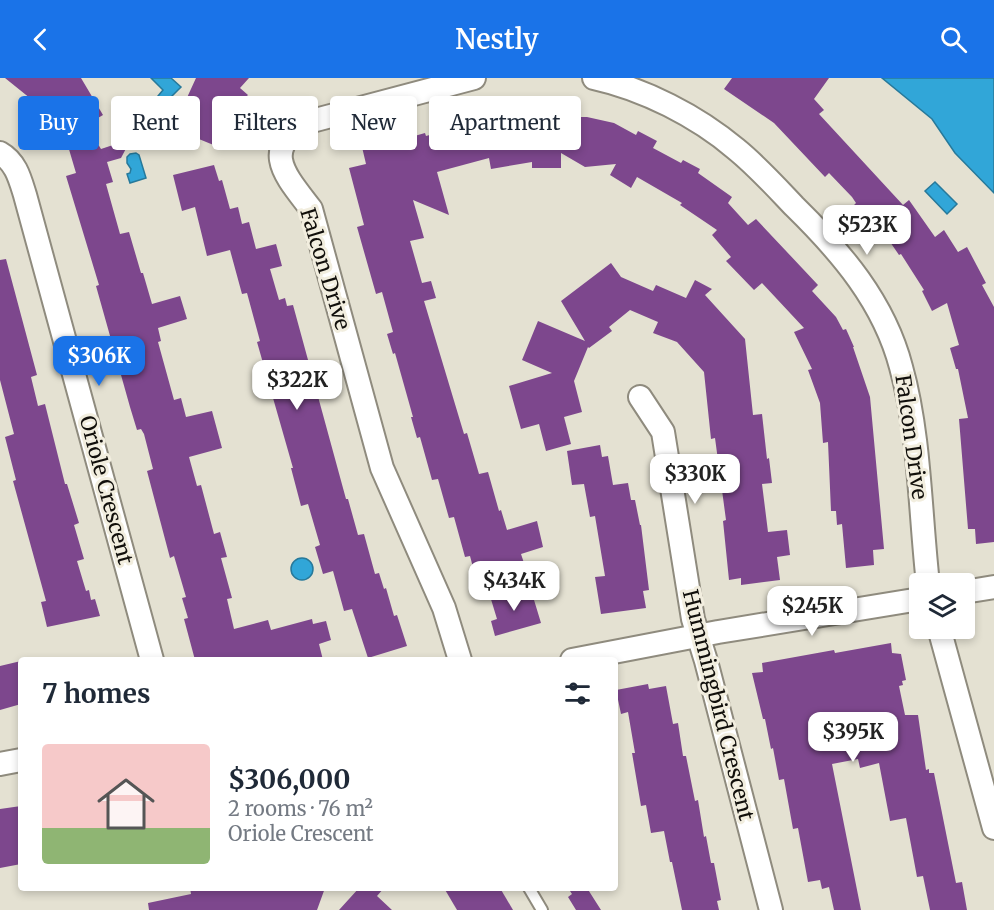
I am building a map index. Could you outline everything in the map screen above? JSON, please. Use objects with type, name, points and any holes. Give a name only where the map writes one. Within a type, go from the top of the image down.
[{"type":"street","name":"Falcon Drive","points":[[459,657],[444,608],[382,468],[311,209],[286,175],[280,159],[282,146],[287,136],[308,122],[474,78]]},
{"type":"street","name":"Falcon Drive","points":[[594,78],[642,92],[667,103],[734,147],[819,230],[877,305],[901,365],[908,396],[927,573]]},
{"type":"street","name":"Oriole Crescent","points":[[0,153],[10,160],[25,195],[151,657]]},
{"type":"street","name":"Hummingbird Crescent","points":[[640,397],[663,432],[693,619],[771,910]]},
{"type":"street","points":[[975,590],[994,587]]},
{"type":"street","points":[[588,657],[909,601]]},
{"type":"street","points":[[942,639],[994,828]]},
{"type":"street","points":[[0,764],[18,761]]},
{"type":"lane","points":[[531,891],[542,910]]},
{"type":"water","points":[[151,78],[171,78],[181,87],[172,96],[158,96],[163,90]]},
{"type":"water","points":[[882,78],[994,78],[994,193],[955,153],[932,119]]},
{"type":"water","points":[[136,153],[139,155],[146,178],[130,183],[127,174],[131,169],[127,163],[127,157]]},
{"type":"water","points":[[935,182],[957,204],[947,214],[925,191]]},
{"type":"water","points":[[302,558],[310,561],[313,569],[310,577],[302,580],[294,577],[291,569],[294,561]]},
{"type":"building","points":[[5,78],[81,78],[92,96],[27,96]]},
{"type":"building","points":[[196,78],[249,78],[240,88],[247,96],[212,96],[212,144],[200,139],[200,96],[188,96]]},
{"type":"building","points":[[732,78],[829,78],[814,99],[824,110],[819,114],[903,205],[909,200],[935,237],[944,230],[958,252],[967,247],[986,283],[982,285],[994,307],[994,542],[976,544],[975,529],[968,529],[959,419],[968,418],[958,369],[956,369],[950,348],[959,345],[947,303],[932,311],[922,291],[924,290],[873,217],[868,222],[853,206],[856,203],[852,197],[829,173],[825,177],[774,123],[724,89]]},
{"type":"building","points":[[581,117],[614,123],[636,135],[638,131],[657,141],[653,148],[681,163],[683,160],[700,169],[698,173],[732,197],[728,203],[748,225],[756,219],[818,285],[812,291],[836,317],[843,330],[846,329],[854,347],[870,397],[884,549],[873,550],[874,565],[846,568],[842,524],[837,525],[836,511],[831,511],[828,442],[823,443],[820,403],[808,370],[812,369],[794,332],[804,328],[762,283],[754,290],[726,261],[731,257],[712,235],[717,230],[680,205],[682,203],[637,177],[631,188],[610,175],[616,164],[585,167],[561,153],[561,168],[532,168],[532,162],[491,169],[489,158],[437,172],[449,215],[413,200],[424,238],[410,241],[422,283],[431,281],[436,298],[424,301],[464,434],[467,433],[479,474],[488,472],[507,530],[537,521],[543,547],[521,554],[524,563],[475,575],[470,556],[465,557],[454,517],[449,518],[438,479],[432,480],[420,437],[417,438],[395,353],[393,354],[387,334],[393,332],[382,292],[376,294],[357,227],[364,225],[349,168],[366,164],[363,150],[417,150],[417,135],[425,133],[426,136],[429,135],[429,150],[581,150]]},
{"type":"building","points":[[99,146],[101,149],[111,146],[111,150],[125,150],[121,158],[107,162],[113,182],[106,184],[120,234],[129,232],[152,304],[180,296],[187,319],[158,328],[161,341],[158,342],[174,400],[181,398],[186,417],[212,411],[222,448],[189,457],[197,486],[201,485],[214,534],[220,532],[227,557],[221,558],[232,598],[227,599],[234,629],[268,620],[271,630],[312,619],[313,624],[326,621],[331,640],[319,644],[322,657],[194,657],[184,619],[188,618],[182,598],[186,597],[174,556],[170,558],[147,471],[153,469],[144,434],[141,429],[137,430],[130,407],[96,286],[99,285],[66,176],[76,173],[69,150],[99,150]]},
{"type":"building","points":[[214,165],[219,181],[222,180],[230,209],[238,207],[242,224],[249,222],[256,249],[276,244],[282,266],[270,269],[279,300],[285,298],[287,306],[293,305],[358,535],[364,534],[375,574],[379,573],[384,589],[386,588],[394,616],[397,615],[407,646],[368,657],[352,609],[344,611],[333,571],[323,574],[315,547],[320,545],[308,504],[301,506],[291,468],[293,468],[257,342],[260,341],[247,293],[242,294],[230,250],[207,256],[195,207],[182,211],[173,175]]},
{"type":"building","points":[[6,259],[37,375],[31,377],[38,406],[45,404],[65,484],[67,484],[79,523],[74,525],[84,559],[77,561],[86,591],[89,590],[91,600],[95,599],[100,616],[47,627],[41,602],[46,601],[13,481],[16,480],[5,437],[14,434],[0,380],[0,260]]},
{"type":"building","points":[[611,263],[621,277],[653,291],[656,285],[686,298],[695,280],[712,289],[705,295],[745,339],[753,415],[762,414],[772,483],[762,484],[768,532],[787,530],[790,555],[777,557],[780,580],[741,585],[741,578],[729,580],[723,521],[726,520],[715,438],[711,439],[704,372],[677,342],[653,333],[658,322],[630,310],[609,327],[612,331],[588,347],[574,381],[582,412],[564,417],[571,444],[546,451],[539,424],[521,429],[509,386],[552,373],[522,360],[538,321],[585,341],[561,301]]},
{"type":"building","points":[[600,445],[602,457],[608,456],[613,485],[628,483],[631,500],[635,500],[641,525],[649,590],[643,591],[646,608],[601,614],[595,577],[605,576],[595,516],[590,517],[584,484],[572,485],[567,451]]},
{"type":"building","points":[[531,590],[541,623],[495,636],[491,621],[497,619],[490,596]]},
{"type":"building","points":[[891,643],[892,653],[901,654],[906,680],[902,681],[903,685],[899,686],[905,715],[918,715],[926,770],[929,769],[929,773],[934,773],[956,883],[962,882],[967,910],[930,910],[923,876],[917,877],[906,818],[890,821],[879,763],[860,768],[858,759],[832,764],[861,910],[834,910],[829,887],[822,889],[820,880],[808,882],[798,828],[793,829],[784,779],[779,780],[773,748],[771,749],[752,673],[763,672],[762,663],[834,650],[835,653]]},
{"type":"building","points":[[18,662],[18,705],[0,710],[0,666]]},
{"type":"building","points":[[648,684],[649,689],[666,686],[673,724],[678,723],[683,756],[686,756],[695,801],[698,800],[711,863],[714,863],[721,900],[717,901],[719,910],[682,910],[664,831],[651,833],[646,805],[641,806],[628,712],[621,714],[618,690]]},
{"type":"building","points":[[18,806],[18,865],[0,868],[0,809]]},
{"type":"building","points":[[190,891],[324,891],[317,910],[149,910],[148,903],[191,894]]},
{"type":"building","points":[[356,891],[381,891],[377,896],[392,910],[339,910]]},
{"type":"building","points":[[446,891],[502,891],[513,910],[457,910]]},
{"type":"building","points":[[570,891],[589,891],[601,910],[576,910],[568,897],[572,894]]}]
